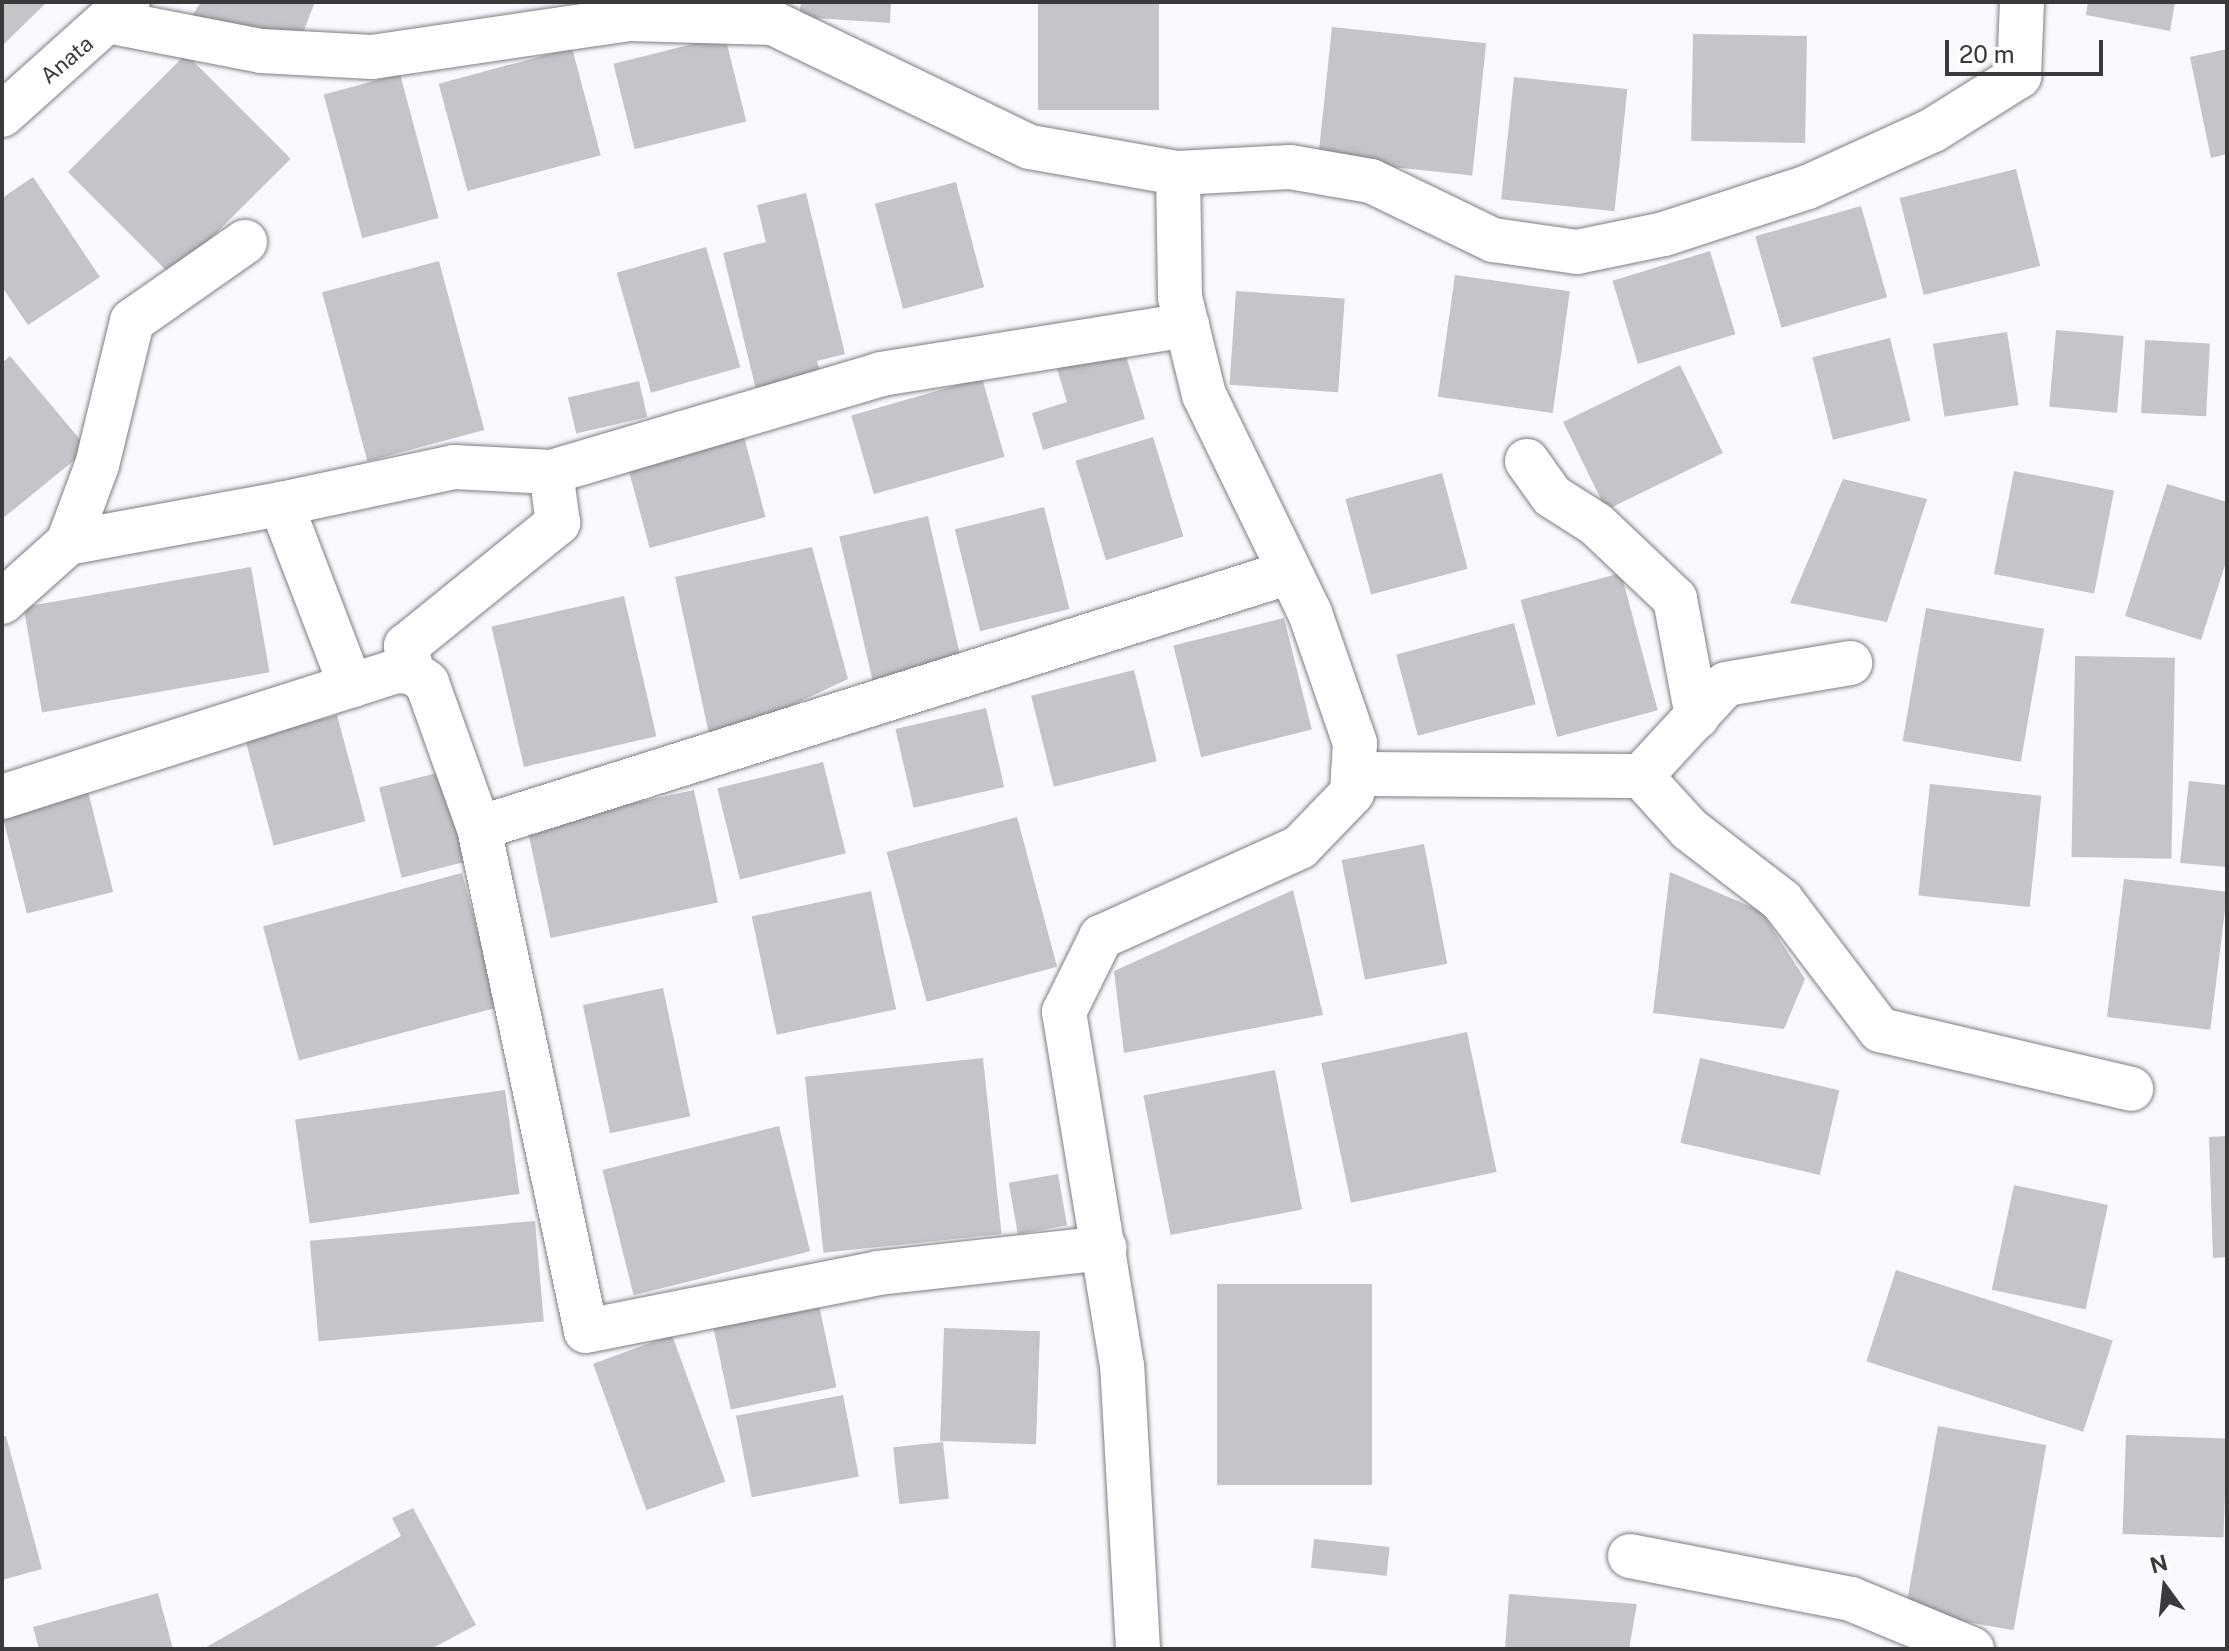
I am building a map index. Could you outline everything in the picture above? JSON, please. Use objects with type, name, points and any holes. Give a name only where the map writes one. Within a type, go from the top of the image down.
[{"type":"street","points":[[120,12],[261,51],[372,57],[629,19],[773,23],[1030,147],[1178,173],[1290,167],[1371,181],[1493,240],[1577,252],[1664,234],[1808,187],[1933,130],[2019,76],[2022,2]]},
{"type":"street","name":"Anata","points":[[2,115],[120,12]]},
{"type":"street","points":[[1138,1649],[1122,1366],[1064,1012],[1101,937],[1300,847],[1352,793],[1355,743],[1290,572],[1204,395],[1187,325],[1178,173]]},
{"type":"street","points":[[2,602],[68,543],[97,465],[132,321],[245,242]]},
{"type":"street","points":[[68,543],[281,504],[454,467],[551,472],[881,374],[1187,325]]},
{"type":"street","points":[[1527,461],[1552,496],[1596,524],[1675,599],[1697,717]]},
{"type":"street","points":[[551,472],[558,523],[406,646],[412,672],[427,683],[479,828],[586,1331],[878,1273],[1105,1248]]},
{"type":"street","points":[[281,504],[351,686]]},
{"type":"street","points":[[479,828],[1290,572]]},
{"type":"street","points":[[1353,774],[1641,776],[1726,684],[1850,663]]},
{"type":"street","points":[[2,797],[351,686],[412,672]]},
{"type":"street","points":[[1641,776],[1689,829],[1782,901],[1880,1030],[2131,1089]]},
{"type":"street","points":[[1630,1556],[1851,1599],[1972,1649]]},
{"type":"building","points":[[2,2],[47,2],[2,46]]},
{"type":"building","points":[[201,2],[315,2],[300,40],[186,25]]},
{"type":"building","points":[[801,2],[891,2],[890,23],[799,17]]},
{"type":"building","points":[[1038,2],[1159,2],[1159,110],[1038,110]]},
{"type":"building","points":[[2088,2],[2175,2],[2170,31],[2086,15]]},
{"type":"building","points":[[1332,27],[1486,43],[1472,175],[1318,159]]},
{"type":"building","points":[[1693,34],[1807,36],[1805,143],[1691,141]]},
{"type":"building","points":[[725,36],[746,121],[635,149],[613,64]]},
{"type":"building","points":[[572,48],[601,155],[467,191],[439,84]]},
{"type":"building","points":[[2227,49],[2227,154],[2211,158],[2190,57]]},
{"type":"building","points":[[186,54],[291,159],[173,277],[68,172]]},
{"type":"building","points":[[400,74],[439,218],[362,238],[324,94]]},
{"type":"building","points":[[1514,77],[1627,89],[1615,211],[1501,199]]},
{"type":"building","points":[[2016,169],[2040,266],[1924,295],[1900,198]]},
{"type":"building","points":[[33,177],[100,277],[28,325],[2,287],[2,198]]},
{"type":"building","points":[[956,182],[984,287],[903,309],[875,204]]},
{"type":"building","points":[[806,193],[845,354],[817,361],[822,379],[757,394],[723,253],[766,242],[757,205]]},
{"type":"building","points":[[1861,206],[1887,297],[1781,328],[1755,236]]},
{"type":"building","points":[[706,247],[740,367],[651,393],[617,273]]},
{"type":"building","points":[[1710,251],[1735,334],[1638,364],[1612,281]]},
{"type":"building","points":[[439,261],[484,430],[367,461],[322,292]]},
{"type":"building","points":[[1455,275],[1570,291],[1553,413],[1438,397]]},
{"type":"building","points":[[1236,291],[1345,299],[1338,392],[1229,385]]},
{"type":"building","points":[[2056,330],[2124,336],[2117,413],[2049,407]]},
{"type":"building","points":[[2007,332],[2019,405],[1944,417],[1933,344]]},
{"type":"building","points":[[1890,338],[1911,420],[1833,440],[1812,357]]},
{"type":"building","points":[[2145,340],[2210,343],[2206,416],[2141,413]]},
{"type":"building","points":[[1124,349],[1145,419],[1043,450],[1032,413],[1067,402],[1057,369]]},
{"type":"building","points":[[10,356],[88,449],[2,519],[2,363]]},
{"type":"building","points":[[1680,365],[1723,453],[1606,510],[1563,422]]},
{"type":"building","points":[[982,378],[1005,457],[874,494],[851,415]]},
{"type":"building","points":[[639,381],[647,417],[576,433],[568,397]]},
{"type":"building","points":[[743,433],[766,517],[650,548],[627,464]]},
{"type":"building","points":[[1153,437],[1183,536],[1106,560],[1076,461]]},
{"type":"building","points":[[2014,471],[2114,490],[2094,594],[1994,574]]},
{"type":"building","points":[[1442,473],[1468,569],[1371,595],[1345,499]]},
{"type":"building","points":[[1843,479],[1927,499],[1887,622],[1790,603]]},
{"type":"building","points":[[2167,484],[2227,502],[2227,559],[2201,640],[2125,616]]},
{"type":"building","points":[[1044,507],[1069,609],[980,631],[955,529]]},
{"type":"building","points":[[928,516],[964,672],[875,692],[839,536]]},
{"type":"building","points":[[812,547],[848,679],[711,743],[675,577]]},
{"type":"building","points":[[251,567],[270,672],[42,712],[24,607]]},
{"type":"building","points":[[1621,573],[1658,710],[1557,737],[1521,600]]},
{"type":"building","points":[[624,596],[656,736],[524,767],[491,627]]},
{"type":"building","points":[[1926,608],[2044,629],[2021,762],[1903,741]]},
{"type":"building","points":[[1284,618],[1312,730],[1201,757],[1173,646]]},
{"type":"building","points":[[1514,623],[1536,704],[1418,736],[1396,655]]},
{"type":"building","points":[[2075,656],[2175,658],[2171,859],[2071,857]]},
{"type":"building","points":[[1134,670],[1157,761],[1054,787],[1031,696]]},
{"type":"building","points":[[986,708],[1004,787],[914,808],[895,729]]},
{"type":"building","points":[[337,715],[365,821],[274,846],[245,740]]},
{"type":"building","points":[[823,762],[846,853],[740,880],[717,788]]},
{"type":"building","points":[[449,770],[471,860],[402,878],[379,787]]},
{"type":"building","points":[[2189,781],[2227,785],[2227,867],[2180,863]]},
{"type":"building","points":[[1930,784],[2041,796],[2030,907],[1918,895]]},
{"type":"building","points":[[694,790],[718,902],[551,938],[527,826]]},
{"type":"building","points":[[88,791],[113,892],[27,913],[2,812]]},
{"type":"building","points":[[1017,817],[1057,967],[927,1002],[887,852]]},
{"type":"building","points":[[1424,844],[1447,964],[1365,980],[1342,860]]},
{"type":"building","points":[[1670,872],[1761,911],[1805,979],[1784,1029],[1653,1013]]},
{"type":"building","points":[[462,873],[498,1007],[299,1061],[263,926]]},
{"type":"building","points":[[2124,879],[2227,892],[2210,1030],[2107,1017]]},
{"type":"building","points":[[1293,890],[1323,1015],[1124,1053],[1114,971]]},
{"type":"building","points":[[871,891],[896,1009],[777,1035],[752,916]]},
{"type":"building","points":[[663,988],[690,1116],[610,1133],[583,1005]]},
{"type":"building","points":[[1467,1032],[1497,1172],[1351,1203],[1321,1063]]},
{"type":"building","points":[[983,1058],[1002,1234],[823,1253],[805,1077]]},
{"type":"building","points":[[1700,1058],[1839,1090],[1820,1175],[1680,1143]]},
{"type":"building","points":[[1275,1070],[1302,1209],[1171,1235],[1143,1096]]},
{"type":"building","points":[[505,1090],[520,1194],[310,1223],[295,1120]]},
{"type":"building","points":[[779,1126],[810,1251],[634,1295],[602,1170]]},
{"type":"building","points":[[2227,1136],[2227,1257],[2213,1258],[2209,1137]]},
{"type":"building","points":[[1058,1174],[1067,1225],[1018,1234],[1009,1183]]},
{"type":"building","points":[[2014,1185],[2108,1205],[2086,1310],[1992,1290]]},
{"type":"building","points":[[535,1221],[544,1322],[319,1341],[310,1241]]},
{"type":"building","points":[[1896,1270],[2113,1340],[2083,1432],[1866,1361]]},
{"type":"building","points":[[1217,1284],[1372,1284],[1372,1485],[1217,1485]]},
{"type":"building","points":[[819,1305],[836,1387],[731,1410],[713,1327]]},
{"type":"building","points":[[944,1328],[1040,1331],[1036,1444],[940,1441]]},
{"type":"building","points":[[672,1335],[725,1482],[646,1510],[593,1364]]},
{"type":"building","points":[[843,1395],[859,1476],[752,1497],[736,1416]]},
{"type":"building","points":[[1938,1426],[2046,1445],[2014,1630],[1905,1611]]},
{"type":"building","points":[[2126,1435],[2227,1439],[2223,1537],[2123,1534]]},
{"type":"building","points":[[6,1436],[42,1569],[2,1580],[2,1437]]},
{"type":"building","points":[[943,1442],[949,1499],[899,1504],[893,1447]]},
{"type":"building","points":[[413,1508],[476,1625],[431,1649],[203,1649],[401,1536],[392,1518]]},
{"type":"building","points":[[1314,1539],[1390,1547],[1387,1576],[1311,1568]]},
{"type":"building","points":[[158,1593],[173,1649],[39,1649],[33,1627]]},
{"type":"building","points":[[1509,1594],[1637,1604],[1629,1649],[1505,1649]]}]
